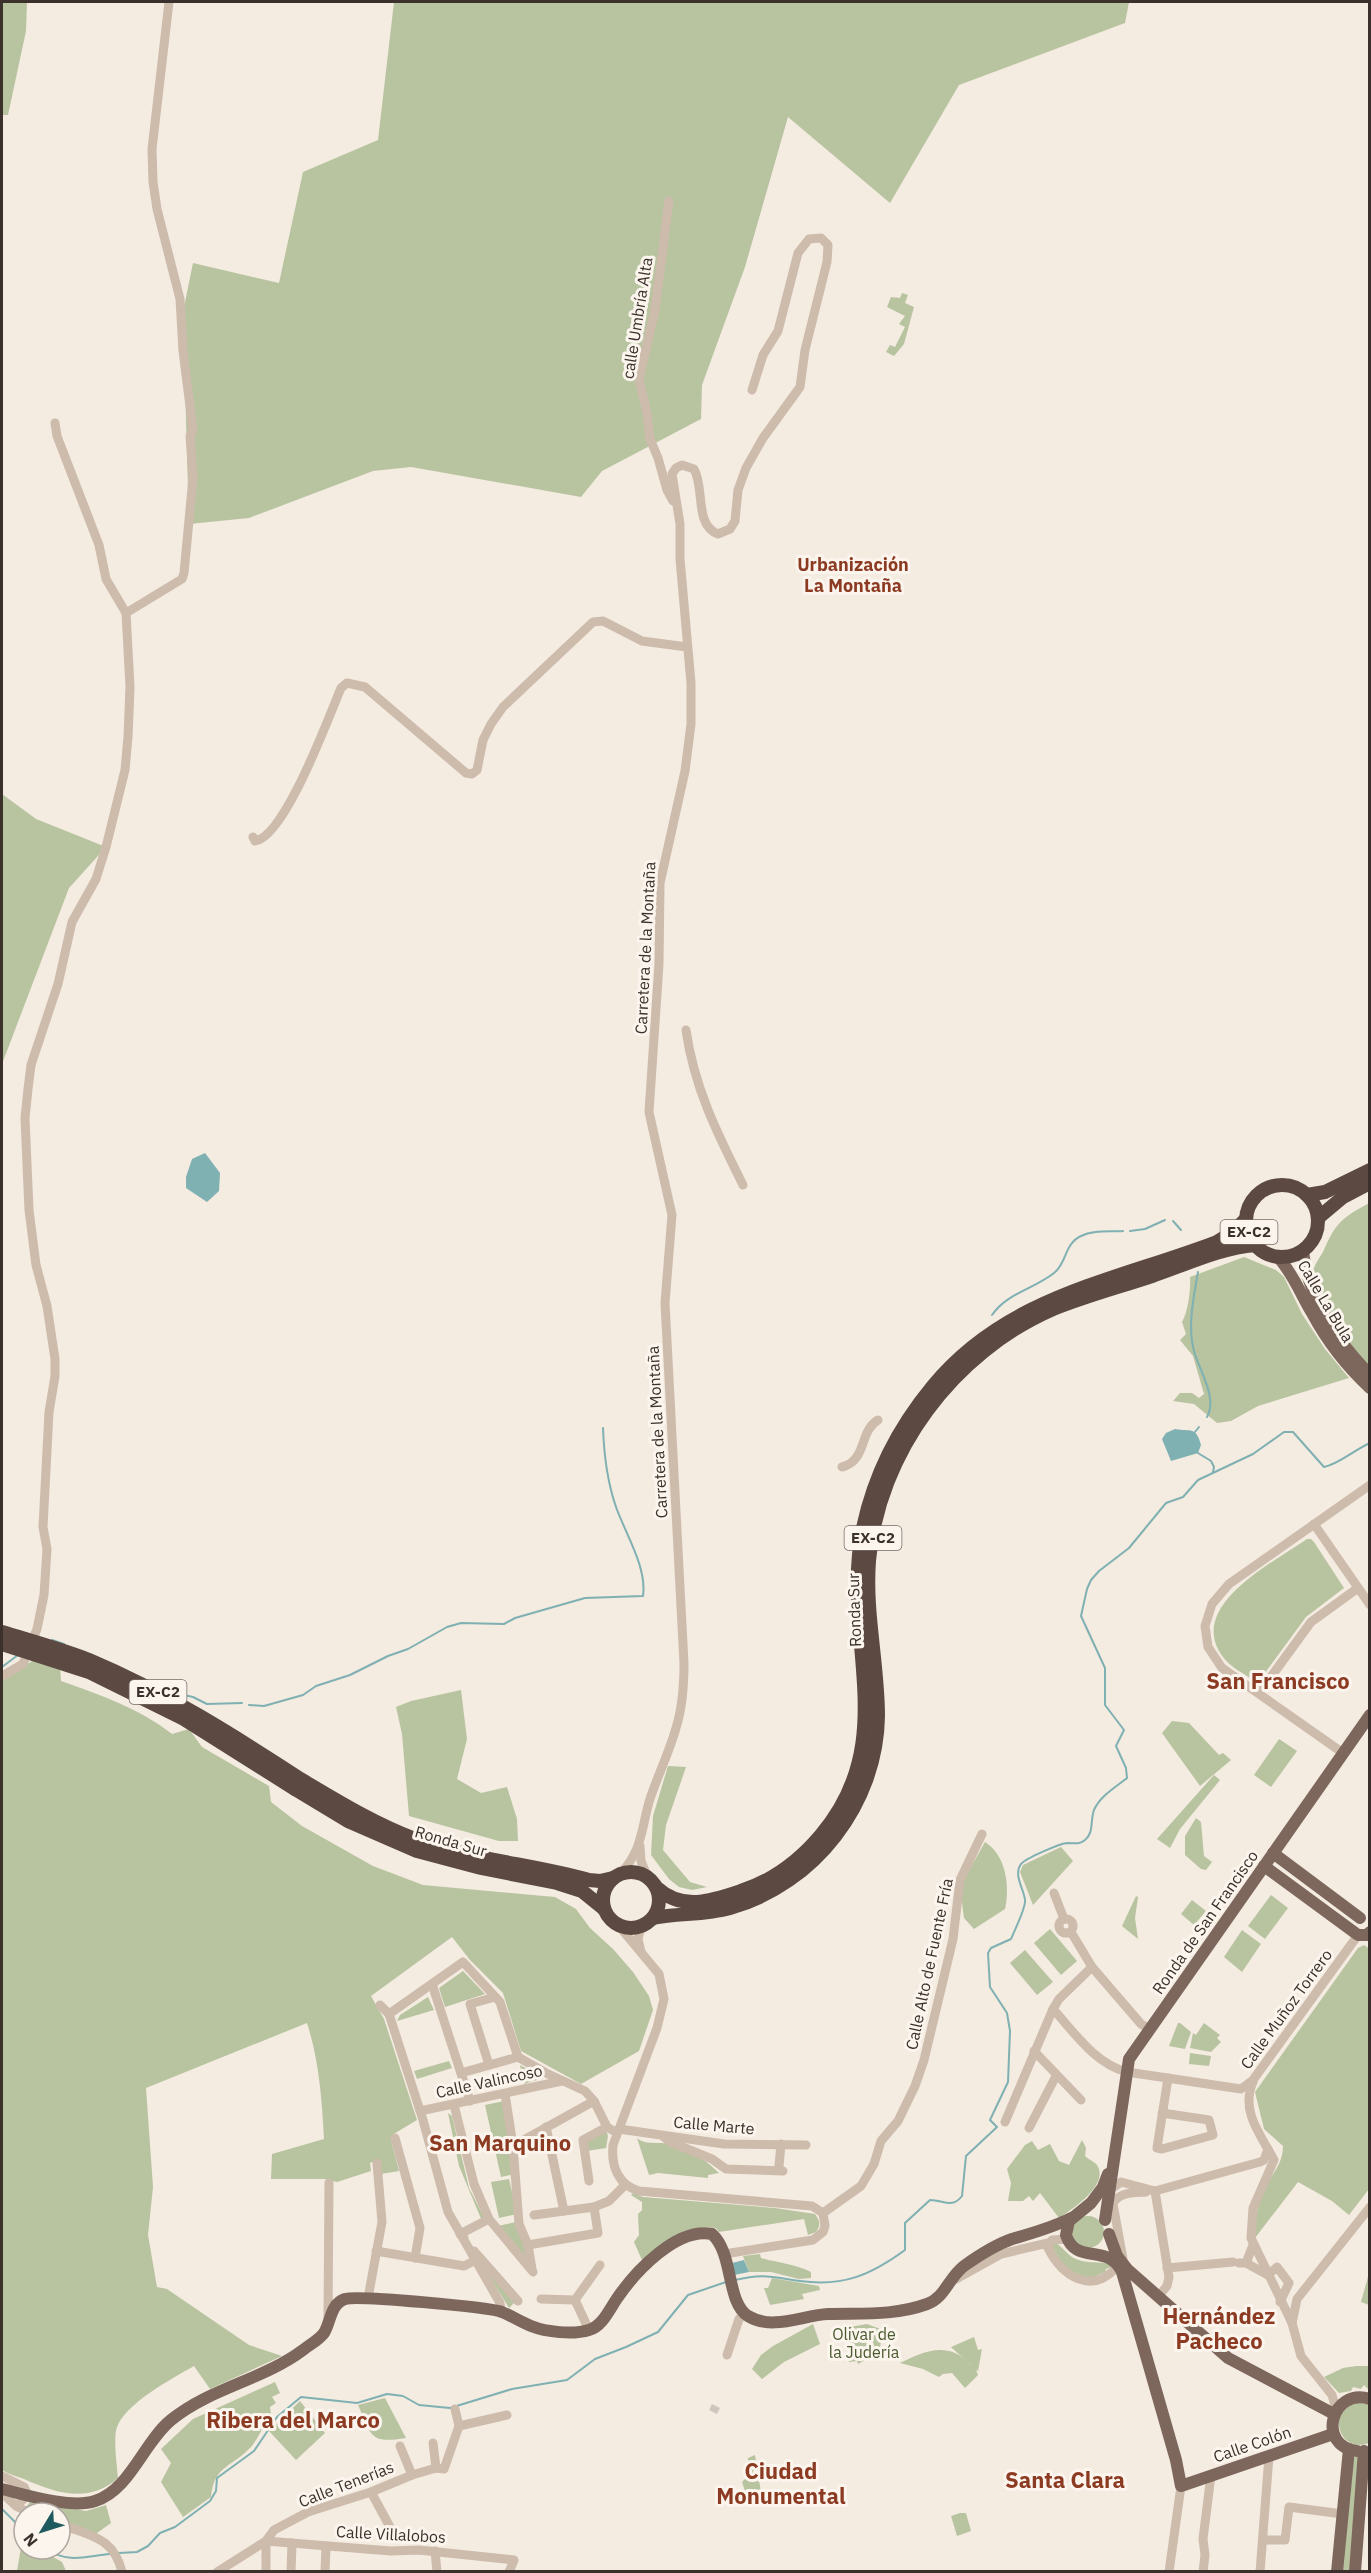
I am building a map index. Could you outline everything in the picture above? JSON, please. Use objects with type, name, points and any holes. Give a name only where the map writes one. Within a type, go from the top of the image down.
[{"type":"highway","points":[[1303,1251],[1315,1236],[1318,1218],[1307,1196],[1325,1192],[1370,1170]]},
{"type":"highway","points":[[1318,1218],[1344,1197],[1370,1184]]},
{"type":"highway","name":"EX-C2","points":[[1303,1251],[1287,1257],[1270,1255],[1255,1245],[1247,1228],[1246,1219],[1252,1202],[1265,1189],[1283,1185],[1300,1190],[1307,1196]]},
{"type":"highway","name":"Ronda Sur","points":[[652,1883],[675,1901],[702,1901],[729,1895],[761,1883],[786,1868],[815,1843],[842,1806],[859,1764],[864,1738],[866,1710],[856,1593],[863,1528],[871,1497],[897,1438],[933,1385],[968,1350],[1011,1319],[1035,1306],[1085,1286],[1217,1242],[1233,1232],[1246,1219]]},
{"type":"highway","name":"Ronda Sur","points":[[654,1918],[730,1908],[765,1894],[808,1865],[826,1847],[846,1821],[860,1794],[876,1746],[878,1715],[868,1594],[874,1529],[892,1471],[906,1444],[941,1393],[981,1353],[1007,1335],[1053,1310],[1232,1249],[1255,1245]]},
{"type":"highway","name":"EX-C2","points":[[2,1632],[88,1660],[164,1695],[226,1730],[298,1784]]},
{"type":"highway","name":"EX-C2","points":[[2,1644],[89,1672],[184,1719],[298,1784]]},
{"type":"highway","name":"Ronda Sur","points":[[298,1784],[372,1821],[417,1840],[469,1854],[590,1880],[600,1881],[616,1876]]},
{"type":"highway","name":"Ronda Sur","points":[[298,1784],[348,1821],[417,1851],[571,1887],[588,1895],[603,1908]]},
{"type":"highway","name":"EX-C2","points":[[616,1876],[635,1872],[652,1883]]},
{"type":"highway","points":[[603,1908],[603,1891],[616,1876]]},
{"type":"highway","points":[[652,1883],[659,1903],[654,1918]]},
{"type":"highway","name":"EX-C2","points":[[603,1908],[612,1922],[619,1926]]},
{"type":"highway","name":"EX-C2","points":[[641,1927],[654,1918]]},
{"type":"highway","points":[[619,1926],[641,1927]]},
{"type":"main road","name":"Calle La Bula","points":[[1303,1251],[1308,1284],[1312,1293],[1348,1359],[1370,1375]]},
{"type":"main road","name":"Calle La Bula","points":[[1278,1257],[1296,1279],[1315,1319],[1370,1388]]},
{"type":"main road","name":"Ronda de San Francisco","points":[[1112,2165],[1129,2059],[1370,1714]]},
{"type":"main road","points":[[1273,1853],[1365,1919],[1353,1927],[1363,1934]]},
{"type":"main road","points":[[1264,1866],[1363,1934]]},
{"type":"main road","points":[[1112,2165],[1111,2189],[1105,2220],[1121,2266],[1181,2486]]},
{"type":"main road","points":[[72,2503],[93,2502],[116,2490],[154,2436],[171,2420],[196,2403],[297,2355],[324,2333],[338,2304],[346,2299],[368,2298],[501,2311],[533,2327],[566,2332],[589,2330],[605,2317],[637,2272],[672,2245],[704,2233],[712,2234],[717,2239],[746,2314],[759,2320],[792,2321],[826,2314],[891,2314],[936,2300],[963,2267],[996,2246],[1052,2228],[1084,2211],[1100,2193],[1112,2165]]},
{"type":"main road","points":[[1084,2211],[1096,2213],[1105,2220]]},
{"type":"main road","points":[[1067,2237],[1066,2228],[1071,2218]]},
{"type":"main road","points":[[1052,2228],[1067,2237],[1077,2251],[1105,2255],[1121,2266],[1228,2358],[1335,2411]]},
{"type":"main road","points":[[1093,2253],[1105,2244],[1109,2234]]},
{"type":"main road","points":[[1355,2571],[1367,2450],[1349,2449],[1339,2443],[1333,2434],[1335,2411],[1347,2400],[1358,2397],[1370,2399]]},
{"type":"main road","name":"Calle Colón","points":[[1181,2486],[1333,2434]]},
{"type":"main road","points":[[1337,2571],[1349,2449]]},
{"type":"main road","points":[[3,2483],[22,2501]]},
{"type":"street","points":[[126,614],[182,579],[193,478],[190,436],[193,430],[183,351],[180,299],[157,209],[153,182],[152,149],[169,2]]},
{"type":"street","name":"calle Umbría Alta","points":[[669,201],[655,310],[639,379],[648,413],[650,439],[667,490],[677,504]]},
{"type":"street","name":"Carretera de la Montaña","points":[[616,1876],[634,1857],[640,1844],[650,1802],[677,1727],[684,1693],[664,1303],[672,1215],[649,1104],[659,963],[660,883],[690,745],[691,683],[677,504],[672,474],[678,466],[689,466],[696,473],[703,516],[709,529],[722,534],[733,526],[738,490],[744,474],[769,429],[800,387],[805,350],[826,262],[828,245],[821,237],[809,239],[798,254],[778,331],[763,355],[752,390]]},
{"type":"street","points":[[2,1676],[23,1664],[37,1629],[44,1595],[46,1549],[43,1527],[49,1412],[55,1376],[55,1359],[47,1306],[36,1265],[29,1210],[25,1118],[31,1065],[58,984],[72,922],[96,879],[115,817],[126,770],[130,687],[126,614],[106,579],[99,545],[57,436],[55,423]]},
{"type":"street","points":[[254,837],[255,841],[263,839],[288,805],[309,766],[341,688],[347,683],[365,687],[466,772],[472,774],[477,770],[483,740],[491,723],[503,707],[592,622],[603,621],[642,641],[687,647]]},
{"type":"street","points":[[686,1030],[696,1082],[715,1129],[742,1185]]},
{"type":"street","points":[[842,1467],[854,1461],[860,1452],[867,1430],[878,1420]]},
{"type":"street","points":[[1343,1753],[1222,1668],[1208,1647],[1205,1626],[1212,1604],[1229,1584],[1370,1485]]},
{"type":"street","points":[[1314,1524],[1370,1605]]},
{"type":"street","points":[[1254,1690],[1268,1681],[1311,1622],[1358,1588]]},
{"type":"street","name":"Calle Alto de Fuente Fría","points":[[823,2213],[861,2186],[874,2164],[881,2141],[898,2121],[915,2086],[924,2060],[953,1940],[960,1880],[982,1834]]},
{"type":"street","name":"Carretera de la Montaña","points":[[640,1844],[641,1861],[652,1883]]},
{"type":"street","points":[[1054,1893],[1064,1919],[1073,1923],[1071,1932],[1092,1967],[1141,2024],[1150,2029]]},
{"type":"street","points":[[619,1926],[659,1974],[664,1999],[661,2014],[618,2131],[612,2160],[616,2173],[625,2185],[639,2191],[812,2206],[823,2213],[825,2226],[823,2232],[813,2240],[724,2254]]},
{"type":"street","points":[[641,1927],[638,1943],[642,1954]]},
{"type":"street","name":"Calle Muñoz Torrero","points":[[1235,2089],[1244,2088],[1254,2080],[1363,1934]]},
{"type":"street","points":[[389,2014],[463,1962],[500,2002],[518,2057],[562,2081]]},
{"type":"street","points":[[1005,2122],[1053,2009],[1059,1999],[1092,1967]]},
{"type":"street","points":[[432,1984],[470,2101]]},
{"type":"street","points":[[489,2065],[470,2004],[495,1997]]},
{"type":"street","points":[[380,2005],[389,2014],[420,2111],[448,2212],[478,2259],[518,2301]]},
{"type":"street","points":[[1053,2009],[1102,2061],[1127,2072],[1235,2089],[1249,2103]]},
{"type":"street","points":[[1034,2050],[1056,2076],[1082,2100]]},
{"type":"street","points":[[461,2073],[518,2057]]},
{"type":"street","points":[[1029,2128],[1056,2076]]},
{"type":"street","points":[[1162,2113],[1209,2121],[1213,2135],[1162,2149],[1157,2148],[1162,2113],[1168,2078]]},
{"type":"street","points":[[1254,2080],[1249,2091],[1249,2103],[1255,2130],[1274,2160],[1253,2208],[1250,2226],[1253,2246],[1292,2323],[1301,2356],[1332,2395],[1335,2411]]},
{"type":"street","name":"Calle Valincoso","points":[[420,2111],[562,2081],[585,2091],[594,2101]]},
{"type":"street","points":[[454,2104],[474,2184],[489,2220],[532,2272],[528,2245],[519,2223],[513,2145],[505,2094]]},
{"type":"street","points":[[513,2145],[594,2101],[607,2127],[618,2131]]},
{"type":"street","points":[[546,2127],[564,2211]]},
{"type":"street","points":[[589,2181],[583,2140],[607,2127]]},
{"type":"street","name":"Calle Marte","points":[[618,2131],[724,2144],[806,2145]]},
{"type":"street","points":[[662,2135],[670,2142],[712,2159],[726,2169],[781,2169],[781,2144]]},
{"type":"street","points":[[395,2138],[420,2228],[415,2258]]},
{"type":"street","points":[[1048,2243],[1050,2252],[1062,2269],[1087,2282],[1098,2281],[1121,2266],[1112,2206],[1115,2199],[1260,2162],[1264,2160],[1268,2149]]},
{"type":"street","points":[[368,2298],[382,2222],[377,2163]]},
{"type":"street","points":[[1111,2189],[1121,2182],[1153,2191]]},
{"type":"street","points":[[328,2321],[329,2183]]},
{"type":"street","points":[[534,2216],[594,2207],[609,2202],[625,2185]]},
{"type":"street","points":[[1153,2191],[1167,2268],[1167,2286],[1158,2297]]},
{"type":"street","points":[[528,2245],[598,2233],[594,2207]]},
{"type":"street","points":[[1292,2323],[1297,2299],[1370,2207]]},
{"type":"street","points":[[460,2234],[489,2220]]},
{"type":"street","points":[[949,2283],[1001,2254],[1067,2237]]},
{"type":"street","points":[[1239,2263],[1253,2246]]},
{"type":"street","points":[[376,2251],[464,2266],[478,2259]]},
{"type":"street","points":[[478,2259],[500,2303],[501,2311]]},
{"type":"street","points":[[1167,2268],[1239,2263],[1268,2276]]},
{"type":"street","points":[[575,2300],[600,2265]]},
{"type":"street","points":[[1268,2276],[1277,2267],[1289,2283],[1280,2302]]},
{"type":"street","points":[[328,2295],[333,2299],[346,2299]]},
{"type":"street","points":[[541,2299],[575,2300]]},
{"type":"street","points":[[575,2300],[589,2330]]},
{"type":"street","points":[[727,2355],[739,2319],[746,2314]]},
{"type":"street","points":[[1332,2395],[1347,2400]]},
{"type":"street","points":[[440,2469],[459,2426],[455,2409]]},
{"type":"street","points":[[459,2426],[507,2415]]},
{"type":"street","points":[[433,2443],[440,2469]]},
{"type":"street","points":[[400,2446],[412,2475]]},
{"type":"street","points":[[1260,2571],[1269,2456]]},
{"type":"street","name":"Calle Tenerías","points":[[218,2571],[266,2541],[274,2530],[308,2512],[371,2492],[412,2475],[440,2469]]},
{"type":"street","points":[[1203,2571],[1205,2555],[1203,2539],[1211,2475]]},
{"type":"street","points":[[1169,2571],[1181,2486]]},
{"type":"street","points":[[371,2492],[390,2527]]},
{"type":"street","points":[[1263,2540],[1285,2540],[1289,2507],[1342,2514]]},
{"type":"street","points":[[72,2529],[98,2539],[116,2553],[122,2571]]},
{"type":"street","points":[[266,2541],[266,2571]]},
{"type":"street","name":"Calle Villalobos","points":[[266,2541],[391,2551],[435,2551],[514,2560],[509,2571]]},
{"type":"street","points":[[291,2571],[292,2543]]},
{"type":"street","points":[[325,2571],[326,2546]]},
{"type":"street","points":[[435,2551],[437,2571]]},
{"type":"green space","points":[[2,2],[27,2],[26,31],[8,115],[2,115]]},
{"type":"green space","points":[[394,2],[1129,2],[1125,23],[959,85],[890,203],[788,117],[745,267],[702,385],[701,419],[602,471],[581,497],[411,467],[373,471],[249,518],[189,524],[183,312],[193,263],[279,283],[303,172],[378,140]]},
{"type":"green space","points":[[902,293],[908,295],[905,303],[914,307],[904,344],[894,356],[886,352],[890,345],[895,347],[905,327],[899,324],[905,316],[887,307],[891,297],[900,298]]},
{"type":"green space","points":[[2,794],[36,819],[106,847],[69,888],[2,1064]]},
{"type":"green space","points":[[1369,1203],[1369,1368],[1324,1306],[1313,1279],[1314,1268],[1336,1227],[1346,1217]]},
{"type":"green space","points":[[1244,1257],[1276,1270],[1284,1277],[1302,1314],[1325,1349],[1349,1378],[1258,1406],[1231,1421],[1217,1423],[1194,1404],[1173,1401],[1180,1393],[1192,1393],[1199,1398],[1204,1394],[1193,1356],[1180,1340],[1186,1334],[1182,1322],[1189,1300],[1190,1277]]},
{"type":"green space","points":[[1307,1539],[1314,1542],[1344,1588],[1306,1617],[1262,1677],[1253,1680],[1233,1667],[1223,1657],[1214,1638],[1215,1620],[1224,1604],[1255,1573]]},
{"type":"green space","points":[[32,1661],[44,1661],[60,1666],[61,1681],[133,1709],[172,1734],[189,1729],[202,1747],[269,1786],[271,1802],[302,1826],[373,1866],[423,1885],[555,1897],[576,1909],[590,1928],[633,1972],[649,1996],[653,2010],[639,2051],[581,2084],[521,2051],[503,1993],[470,1960],[452,1937],[371,1996],[384,2019],[417,2120],[392,2135],[391,2140],[399,2171],[381,2174],[378,2160],[370,2163],[371,2171],[337,2182],[324,2179],[271,2179],[272,2154],[324,2139],[317,2066],[307,2023],[146,2088],[153,2187],[148,2235],[157,2287],[167,2289],[249,2345],[282,2356],[210,2389],[194,2366],[151,2392],[130,2409],[117,2427],[115,2444],[118,2478],[95,2491],[72,2494],[48,2488],[2,2470],[2,1681]]},
{"type":"green space","points":[[461,1690],[467,1739],[457,1779],[481,1793],[507,1787],[517,1819],[518,1841],[499,1841],[409,1816],[402,1734],[396,1707],[411,1701]]},
{"type":"green space","points":[[1172,1721],[1189,1723],[1219,1755],[1223,1753],[1231,1760],[1200,1786],[1162,1733]]},
{"type":"green space","points":[[1279,1739],[1297,1751],[1271,1787],[1254,1775]]},
{"type":"green space","points":[[668,1766],[686,1767],[666,1825],[663,1850],[690,1882],[707,1887],[692,1890],[679,1887],[669,1879],[651,1855],[653,1816]]},
{"type":"green space","points":[[1214,1775],[1220,1780],[1180,1829],[1170,1848],[1157,1839]]},
{"type":"green space","points":[[1196,1818],[1201,1822],[1204,1856],[1212,1862],[1206,1870],[1201,1869],[1185,1855],[1185,1836]]},
{"type":"green space","points":[[985,1842],[998,1855],[1005,1872],[1007,1891],[1005,1909],[974,1929],[964,1918],[961,1895],[963,1881]]},
{"type":"green space","points":[[1061,1847],[1073,1861],[1033,1905],[1020,1872],[1023,1865]]},
{"type":"green space","points":[[1271,1895],[1288,1908],[1265,1939],[1248,1926]]},
{"type":"green space","points":[[1136,1896],[1138,1897],[1135,1918],[1138,1939],[1122,1926]]},
{"type":"green space","points":[[1192,1900],[1206,1911],[1194,1925],[1181,1914]]},
{"type":"green space","points":[[1050,1929],[1077,1961],[1061,1975],[1034,1943]]},
{"type":"green space","points":[[1242,1930],[1261,1944],[1242,1972],[1224,1957]]},
{"type":"green space","points":[[1364,1945],[1370,1949],[1369,2189],[1349,2215],[1332,2201],[1298,2182],[1255,2238],[1259,2204],[1280,2162],[1283,2146],[1264,2129],[1255,2092],[1358,1948]]},
{"type":"green space","points":[[1025,1950],[1053,1982],[1037,1995],[1010,1963]]},
{"type":"green space","points":[[463,1971],[485,1994],[445,2007],[439,1988]]},
{"type":"green space","points":[[428,1997],[434,2010],[397,2021],[400,2015]]},
{"type":"green space","points":[[1178,2023],[1191,2032],[1185,2049],[1169,2046]]},
{"type":"green space","points":[[1204,2023],[1220,2035],[1217,2038],[1221,2042],[1211,2052],[1190,2048],[1193,2033],[1196,2035]]},
{"type":"green space","points":[[1190,2053],[1211,2056],[1209,2066],[1189,2064]]},
{"type":"green space","points":[[449,2061],[452,2068],[417,2079],[414,2071]]},
{"type":"green space","points":[[520,2065],[543,2078],[524,2084]]},
{"type":"green space","points":[[504,2101],[514,2174],[501,2177],[485,2105]]},
{"type":"green space","points":[[448,2113],[452,2116],[469,2188],[485,2219],[482,2221],[459,2166]]},
{"type":"green space","points":[[606,2130],[608,2136],[606,2148],[587,2151],[585,2142]]},
{"type":"green space","points":[[637,2138],[648,2143],[666,2143],[683,2148],[703,2159],[719,2173],[708,2175],[708,2178],[658,2173],[649,2175]]},
{"type":"green space","points":[[1082,2140],[1086,2148],[1085,2156],[1097,2165],[1100,2173],[1094,2188],[1080,2203],[1059,2218],[1040,2193],[1033,2201],[1029,2196],[1023,2201],[1008,2201],[1011,2183],[1007,2169],[1025,2145],[1032,2141],[1038,2150],[1050,2144],[1059,2161],[1069,2165]]},
{"type":"green space","points":[[509,2179],[517,2214],[499,2218],[491,2182]]},
{"type":"green space","points":[[633,2193],[643,2197],[775,2208],[815,2214],[819,2225],[816,2232],[808,2235],[804,2219],[719,2232],[716,2228],[695,2228],[676,2236],[642,2260],[634,2242],[639,2235],[638,2214],[642,2210],[642,2202],[631,2195]]},
{"type":"green space","points":[[1088,2216],[1099,2221],[1104,2232],[1099,2243],[1088,2248],[1077,2243],[1072,2232],[1077,2221]]},
{"type":"green space","points":[[516,2222],[530,2266],[498,2226]]},
{"type":"green space","points":[[1056,2243],[1076,2259],[1111,2264],[1111,2267],[1089,2279],[1065,2268],[1051,2245]]},
{"type":"green space","points":[[760,2254],[761,2258],[805,2269],[811,2272],[811,2278],[799,2279],[771,2272],[749,2272],[743,2256]]},
{"type":"green space","points":[[485,2269],[516,2301],[509,2308]]},
{"type":"green space","points":[[1369,2273],[1369,2305],[1361,2302]]},
{"type":"green space","points":[[772,2278],[819,2286],[820,2290],[802,2294],[804,2299],[770,2305],[764,2288],[768,2288]]},
{"type":"green space","points":[[813,2324],[820,2344],[784,2362],[762,2379],[752,2369],[761,2355],[773,2346]]},
{"type":"green space","name":"Olivar de la Judería","points":[[867,2324],[883,2330],[878,2359],[865,2360],[858,2364],[857,2361],[849,2362],[847,2332],[850,2327]]},
{"type":"green space","points":[[974,2337],[978,2350],[982,2349],[978,2371],[976,2370],[978,2375],[965,2388],[952,2373],[939,2377],[923,2369],[900,2363],[927,2352],[941,2350],[962,2357],[951,2347]]},
{"type":"green space","points":[[1369,2366],[1369,2390],[1364,2385],[1361,2389],[1353,2387],[1351,2391],[1339,2393],[1324,2377],[1343,2368]]},
{"type":"green space","points":[[275,2382],[280,2393],[272,2397],[276,2403],[270,2407],[271,2414],[261,2422],[264,2426],[255,2442],[219,2474],[215,2480],[211,2497],[183,2517],[161,2482],[171,2463],[161,2449],[193,2419]]},
{"type":"green space","points":[[385,2398],[406,2438],[385,2440],[373,2435],[370,2431],[358,2405]]},
{"type":"green space","points":[[300,2401],[325,2433],[296,2460],[269,2431]]},
{"type":"green space","points":[[1355,2402],[1369,2404],[1369,2443],[1362,2445],[1349,2442],[1339,2427],[1340,2413]]},
{"type":"green space","points":[[755,2455],[762,2496],[759,2492],[745,2491],[742,2482],[750,2474],[748,2458]]},
{"type":"green space","points":[[1352,2457],[1360,2457],[1353,2571],[1341,2572]]},
{"type":"green space","points":[[106,2505],[111,2523],[97,2533],[72,2525],[72,2509],[86,2511]]},
{"type":"green space","points":[[966,2513],[971,2531],[957,2536],[951,2516]]},
{"type":"green space","points":[[19,2561],[60,2561],[66,2571],[17,2571]]},
{"type":"water","points":[[205,1153],[220,1173],[219,1191],[207,1202],[186,1188],[186,1177],[192,1159]]},
{"type":"water","points":[[1175,1429],[1195,1432],[1201,1445],[1198,1453],[1171,1461],[1162,1439],[1166,1433]]},
{"type":"water","points":[[744,2260],[749,2272],[734,2275],[732,2263]]},
{"type":"waterway","points":[[1130,1231],[1145,1229],[1165,1220]]},
{"type":"waterway","points":[[1173,1221],[1181,1230]]},
{"type":"waterway","points":[[992,1315],[1005,1301],[1054,1273],[1075,1239],[1091,1233],[1123,1231]]},
{"type":"waterway","points":[[1198,1272],[1191,1331],[1194,1351],[1209,1393],[1210,1409],[1207,1417]]},
{"type":"waterway","points":[[1195,1432],[1199,1427]]},
{"type":"waterway","points":[[249,1705],[264,1706],[303,1695],[316,1686],[350,1675],[408,1649],[447,1627],[461,1623],[504,1624],[515,1618],[585,1598],[643,1596],[639,1562],[610,1488],[603,1428]]},
{"type":"waterway","points":[[735,2280],[760,2276],[830,2282],[856,2277],[880,2266],[905,2250],[905,2223],[930,2200],[951,2203],[962,2196],[966,2156],[997,2127],[990,2120],[1008,2082],[1010,2031],[1007,2013],[990,1987],[988,1953],[991,1948],[1011,1939],[1022,1913],[1025,1900],[1018,1877],[1019,1868],[1024,1861],[1043,1852],[1063,1844],[1079,1843],[1085,1840],[1090,1834],[1094,1810],[1100,1800],[1127,1778],[1126,1768],[1116,1746],[1124,1730],[1105,1705],[1105,1668],[1081,1616],[1091,1580],[1129,1548],[1166,1503],[1183,1497],[1198,1480],[1253,1454],[1284,1432],[1293,1432],[1324,1467],[1370,1443]]},
{"type":"waterway","points":[[1198,1453],[1211,1461],[1214,1467],[1213,1472]]},
{"type":"waterway","points":[[52,1640],[64,1644]]},
{"type":"waterway","points":[[2,1667],[18,1655]]},
{"type":"waterway","points":[[170,1692],[193,1697],[207,1704],[242,1703]]},
{"type":"waterway","points":[[119,2553],[137,2552],[148,2546],[160,2533],[175,2527],[210,2501],[216,2491],[217,2478],[254,2451],[277,2417],[301,2397],[357,2403],[387,2394],[403,2396],[419,2405],[450,2408],[512,2389],[567,2380],[595,2359],[658,2332],[688,2295],[726,2282]]},
{"type":"waterway","points":[[2,2509],[12,2519]]},
{"type":"waterway","points":[[72,2558],[110,2554]]},
{"type":"tunnel","points":[[713,2412],[716,2406]]},
{"type":"district","name":"Urbanización La Montaña","points":[[853,575]]},
{"type":"district","name":"San Francisco","points":[[1278,1681]]},
{"type":"district","name":"San Marquino","points":[[500,2143]]},
{"type":"district","name":"Hernández Pacheco","points":[[1219,2328]]},
{"type":"district","name":"Ribera del Marco","points":[[293,2420]]},
{"type":"district","name":"Santa Clara","points":[[1065,2480]]},
{"type":"district","name":"Ciudad Monumental","points":[[781,2484]]}]
